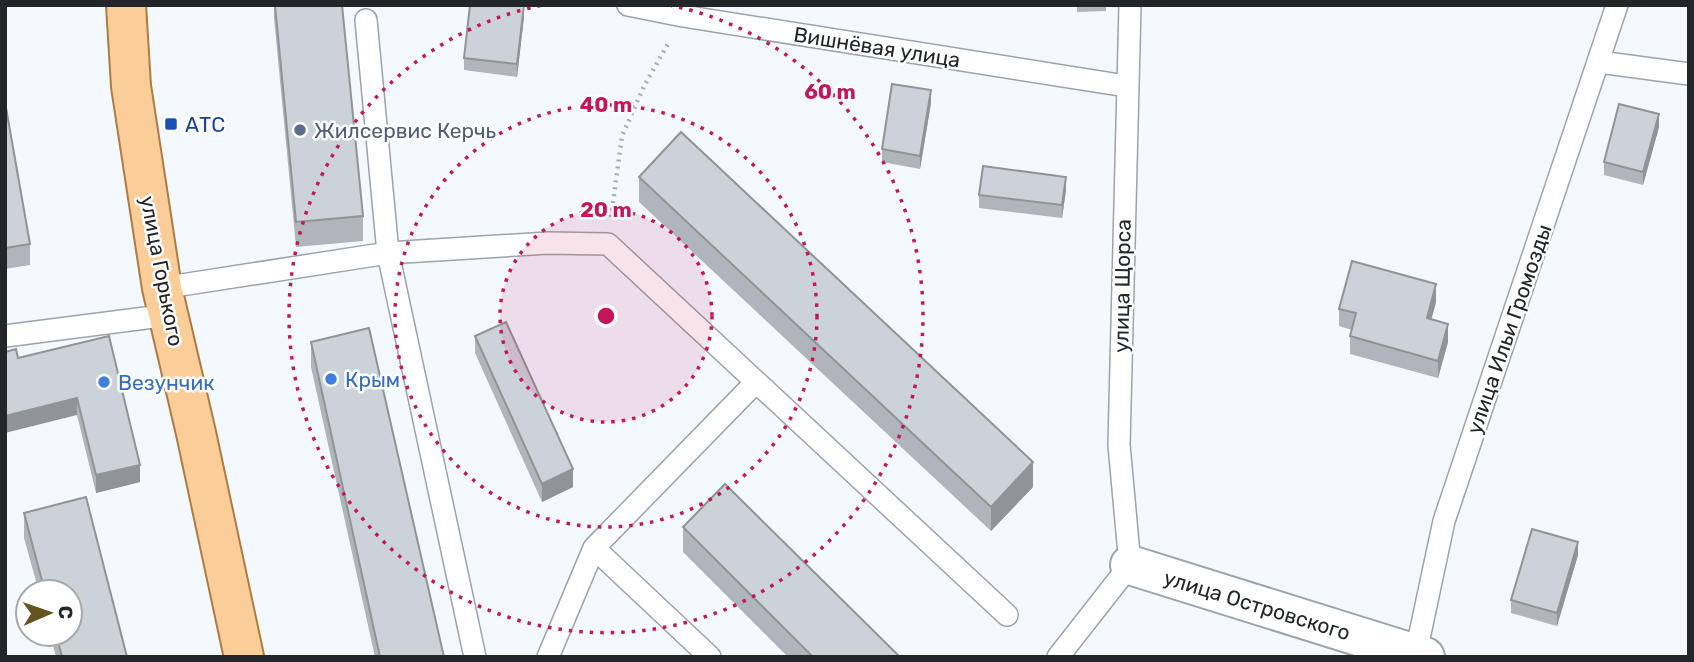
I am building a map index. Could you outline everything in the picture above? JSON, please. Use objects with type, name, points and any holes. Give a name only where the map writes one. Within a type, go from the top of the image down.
[{"type":"main road","name":"улица Горького","points":[[126,5],[131,86],[166,301],[244,657]]},
{"type":"street","name":"улица Островского","points":[[1130,565],[1419,656]]},
{"type":"lane","name":"Вишнёвая улица","points":[[628,5],[1126,86]]},
{"type":"lane","name":"улица Щорса","points":[[1130,5],[1119,446],[1130,565]]},
{"type":"lane","name":"улица Ильи Громозды","points":[[1419,656],[1444,521],[1616,5]]},
{"type":"lane","points":[[366,20],[388,253],[475,657]]},
{"type":"lane","points":[[1599,62],[1689,74]]},
{"type":"lane","points":[[5,336],[388,253],[548,243],[608,244],[1007,615]]},
{"type":"lane","points":[[548,657],[594,548],[756,382]]},
{"type":"lane","points":[[594,548],[710,657]]},
{"type":"lane","points":[[1058,657],[1130,565]]},
{"type":"path","points":[[608,244],[622,136],[644,86],[683,16]]},
{"type":"building","points":[[275,5],[342,5],[363,216],[296,222]]},
{"type":"building","points":[[470,5],[524,5],[517,64],[464,58]]},
{"type":"building","points":[[892,84],[931,90],[920,156],[882,149]]},
{"type":"building","points":[[5,102],[30,244],[5,248]]},
{"type":"building","points":[[1619,104],[1659,114],[1643,172],[1604,162]]},
{"type":"building","points":[[681,132],[1033,462],[991,507],[639,177]]},
{"type":"building","points":[[983,166],[1066,177],[1062,205],[979,195]]},
{"type":"building","points":[[1352,261],[1436,284],[1427,318],[1448,324],[1438,361],[1350,336],[1356,313],[1339,309]]},
{"type":"building","points":[[506,322],[573,469],[542,484],[475,336]]},
{"type":"building","points":[[369,328],[444,657],[380,657],[311,342]]},
{"type":"building","points":[[109,336],[140,465],[96,475],[77,398],[5,416],[5,352],[16,349],[18,358]]},
{"type":"building","points":[[725,484],[900,657],[813,657],[683,527]]},
{"type":"building","points":[[86,497],[127,657],[62,657],[60,648],[84,648],[84,578],[41,578],[24,513]]},
{"type":"building","points":[[1532,529],[1578,542],[1557,613],[1511,600]]},
{"type":"place","name":"АТС","points":[[171,124]]},
{"type":"place","name":"Жилсервис Керчь","points":[[300,130]]},
{"type":"place","name":"Крым","points":[[331,379]]},
{"type":"place","name":"Везунчик","points":[[104,382]]}]
